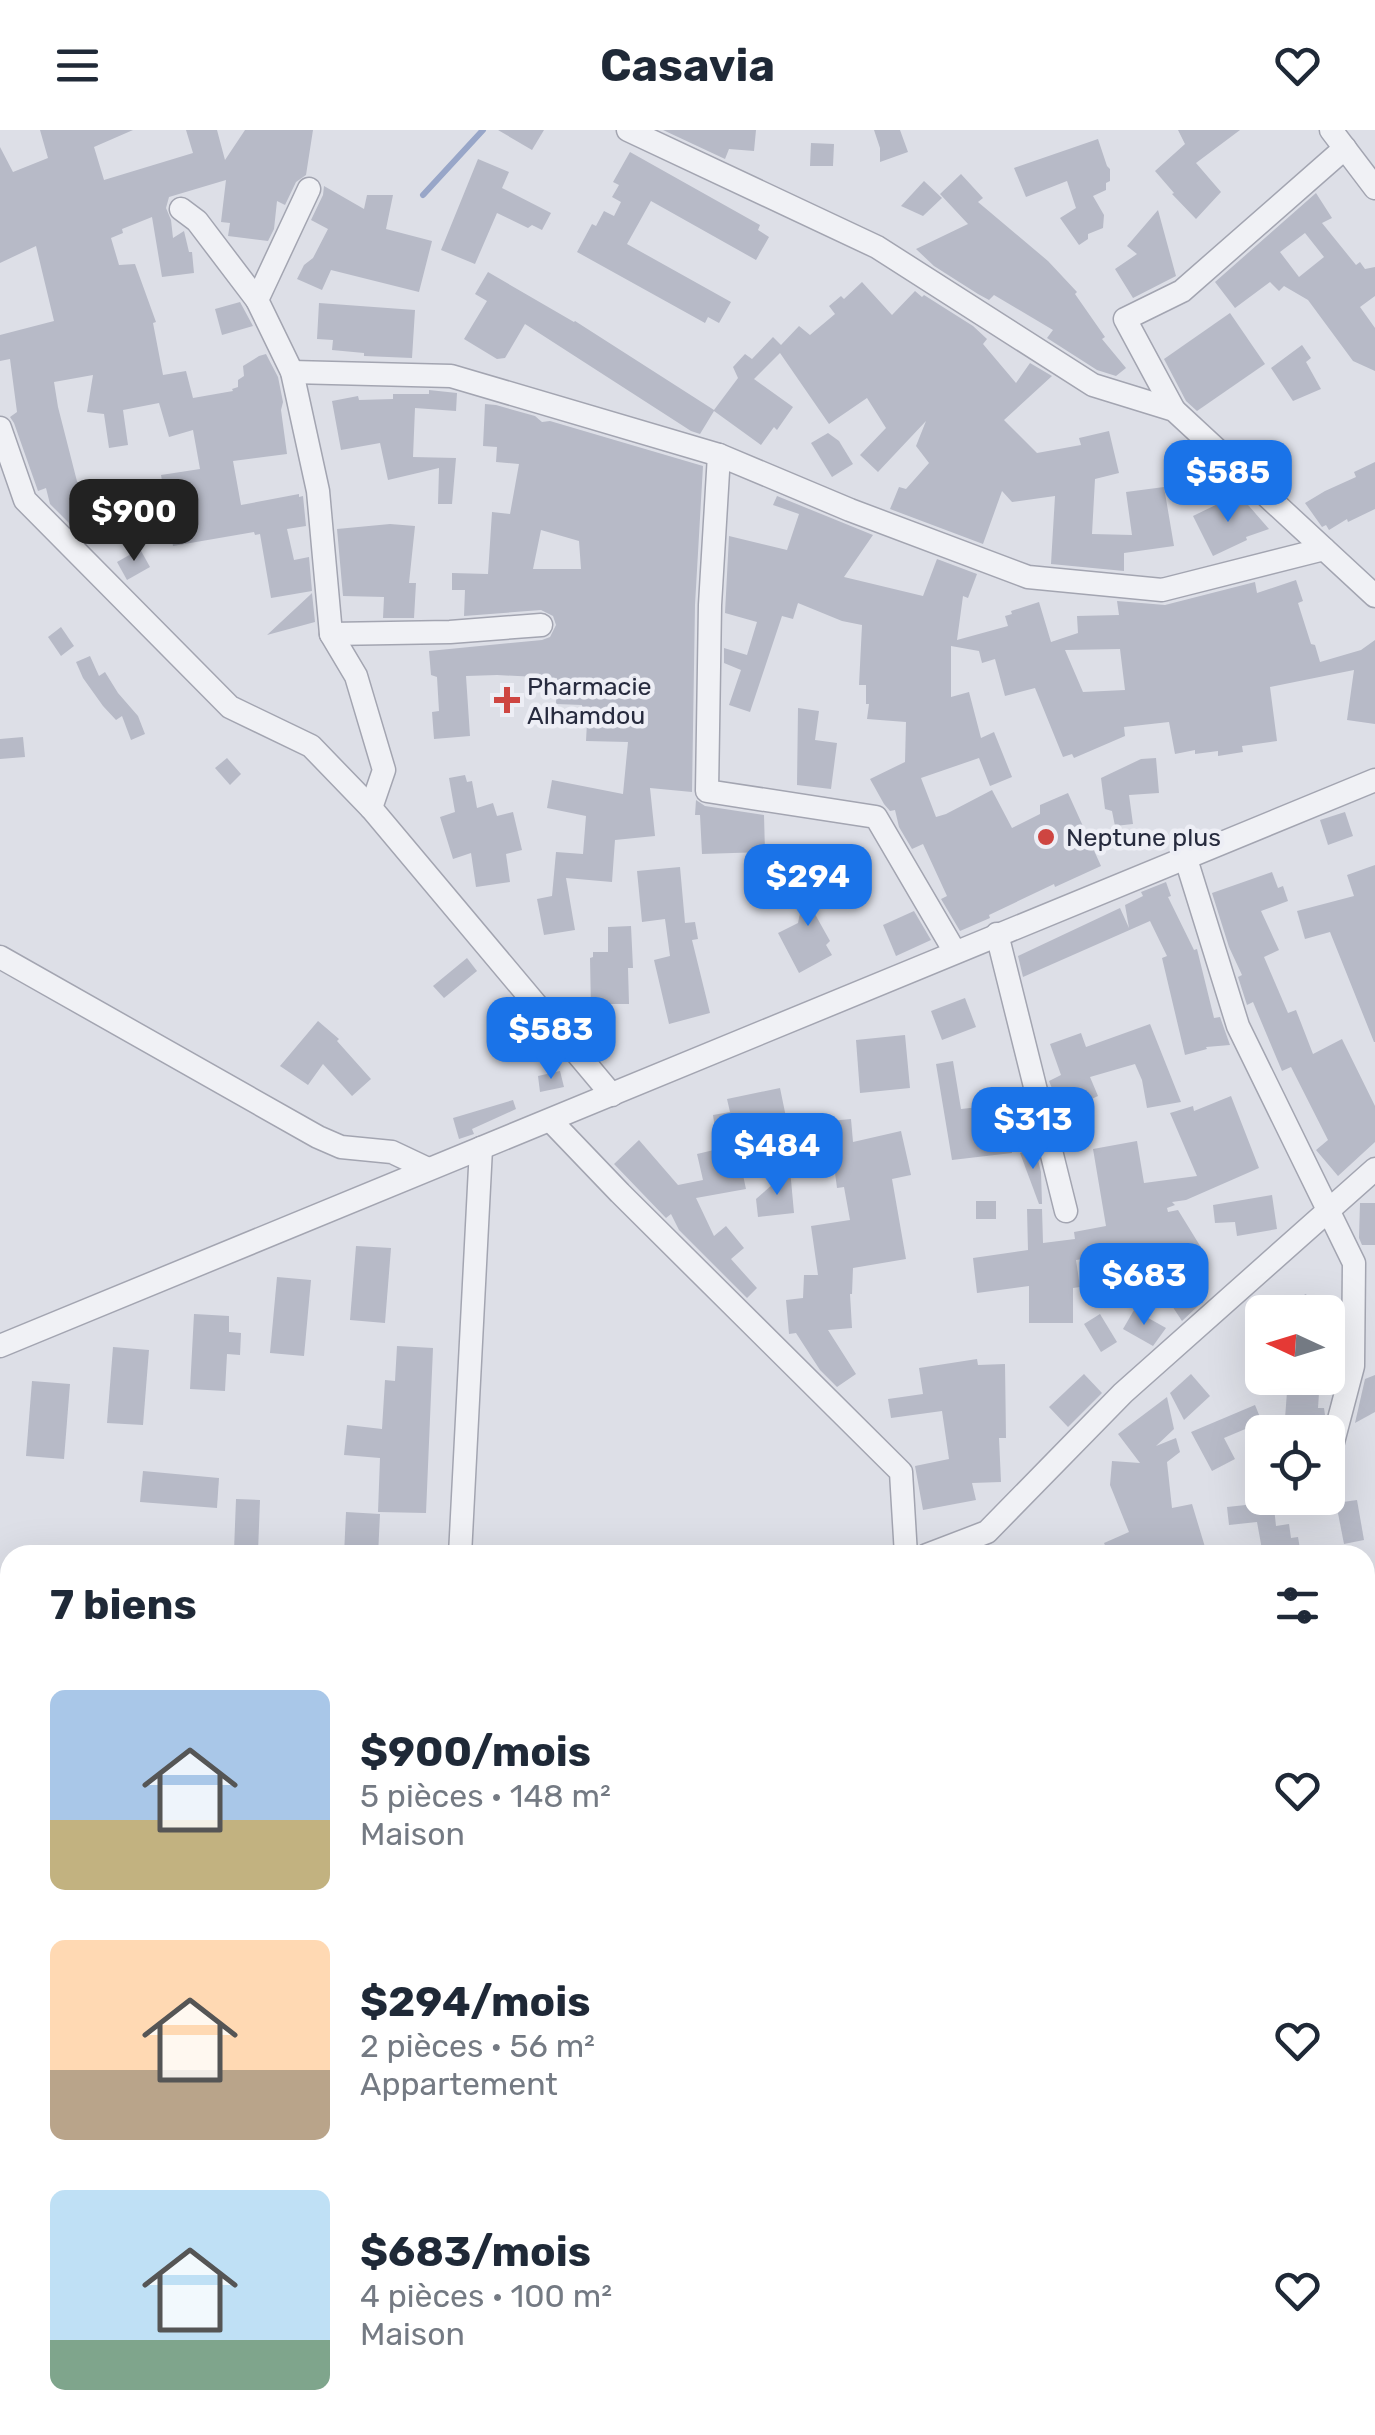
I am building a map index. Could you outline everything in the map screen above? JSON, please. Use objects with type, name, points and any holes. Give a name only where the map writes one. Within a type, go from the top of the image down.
[{"type":"street","points":[[628,130],[877,247],[1093,384],[1174,410]]},
{"type":"street","points":[[1375,188],[1336,135],[1182,291],[1125,319],[1174,410],[1375,596]]},
{"type":"street","points":[[257,300],[309,189]]},
{"type":"street","points":[[181,209],[197,220],[257,300],[292,372],[318,492],[331,634],[356,676],[384,770],[371,808]]},
{"type":"street","points":[[292,372],[451,376],[719,455],[850,510],[1028,576],[1162,590],[1324,549]]},
{"type":"street","points":[[0,428],[24,500],[230,708],[311,746],[371,808],[612,1096]]},
{"type":"street","points":[[719,455],[710,606],[706,791],[876,817],[955,952]]},
{"type":"street","points":[[331,634],[450,632],[540,624]]},
{"type":"street","points":[[0,1346],[1375,780]]},
{"type":"street","points":[[1186,858],[1238,1026],[1354,1264],[1354,1366],[1341,1415]]},
{"type":"street","points":[[997,934],[1066,1211]]},
{"type":"street","points":[[0,958],[318,1137],[341,1148],[392,1152],[428,1169]]},
{"type":"street","points":[[552,1120],[620,1194],[901,1472],[905,1545]]},
{"type":"street","points":[[460,1545],[480,1148]]},
{"type":"street","points":[[953,1545],[986,1532],[1123,1393],[1375,1169]]},
{"type":"building","points":[[40,130],[133,130],[94,147],[104,180],[193,153],[186,130],[217,130],[225,160],[245,130],[313,130],[306,175],[296,182],[285,205],[277,201],[274,229],[268,241],[228,236],[230,223],[221,222],[226,180],[169,197],[166,208],[173,238],[184,231],[194,273],[162,277],[152,217],[111,238],[119,265],[135,264],[156,322],[153,323],[163,375],[186,371],[193,398],[233,391],[244,376],[243,366],[266,354],[278,377],[287,454],[233,461],[241,505],[303,496],[306,526],[287,529],[294,560],[309,557],[312,591],[271,598],[260,534],[254,532],[173,546],[161,475],[200,469],[193,430],[169,437],[159,403],[123,410],[128,445],[109,448],[104,414],[87,412],[93,375],[54,382],[81,497],[113,498],[112,513],[70,524],[50,504],[46,488],[38,491],[10,417],[17,412],[10,359],[0,361],[0,335],[54,321],[36,246],[0,263],[0,147],[13,172],[48,158]]},
{"type":"building","points":[[498,130],[544,130],[532,150]]},
{"type":"building","points":[[663,130],[756,130],[754,151],[729,149],[725,159]]},
{"type":"building","points":[[874,130],[900,130],[908,152],[880,162]]},
{"type":"building","points":[[1178,130],[1240,130],[1196,163],[1221,192],[1196,219],[1155,171],[1185,144]]},
{"type":"building","points":[[1098,139],[1110,169],[1106,190],[1093,196],[1104,215],[1103,228],[1088,234],[1088,239],[1079,245],[1060,218],[1076,208],[1067,181],[1026,197],[1014,168]]},
{"type":"building","points":[[811,143],[834,144],[833,166],[810,166]]},
{"type":"building","points":[[630,152],[760,225],[758,230],[769,237],[756,260],[651,201],[627,244],[731,302],[719,323],[708,317],[705,323],[577,252],[604,211],[614,216],[621,202],[612,197],[619,185],[613,182]]},
{"type":"building","points":[[478,159],[509,172],[502,188],[551,213],[542,230],[532,225],[528,228],[497,213],[475,264],[441,250]]},
{"type":"building","points":[[961,174],[983,198],[978,202],[1048,261],[1077,292],[1105,337],[1102,339],[1126,368],[1116,376],[1097,370],[1047,338],[1053,330],[994,295],[989,300],[978,294],[934,266],[916,249],[968,224],[940,194]]},
{"type":"building","points":[[924,181],[942,198],[923,216],[901,206]]},
{"type":"building","points":[[324,186],[364,209],[367,195],[393,195],[386,229],[432,241],[419,292],[331,270],[322,290],[297,279],[328,229],[311,220]]},
{"type":"building","points":[[1316,193],[1332,218],[1322,223],[1356,265],[1360,262],[1365,269],[1375,267],[1375,296],[1360,307],[1375,328],[1375,371],[1353,361],[1308,300],[1284,286],[1279,291],[1270,282],[1235,308],[1215,282]],"holes":[[[1305,233],[1324,257],[1299,277],[1280,252]]]},
{"type":"building","points":[[1158,210],[1176,276],[1133,298],[1115,269],[1137,254],[1127,246]]},
{"type":"building","points":[[488,272],[575,321],[714,410],[738,378],[733,367],[745,354],[752,359],[773,337],[781,345],[799,326],[810,335],[835,314],[829,306],[841,296],[844,299],[862,282],[892,315],[915,291],[973,326],[987,339],[983,344],[1016,383],[1030,363],[1052,376],[1004,420],[1037,453],[1081,445],[1079,438],[1109,431],[1119,473],[1095,479],[1092,534],[1132,535],[1126,492],[1164,487],[1174,546],[1124,553],[1124,571],[1051,564],[1055,496],[1012,502],[1002,491],[983,544],[890,509],[899,487],[906,489],[929,463],[916,446],[926,421],[878,472],[860,455],[886,428],[867,398],[829,424],[780,353],[754,379],[793,407],[761,445],[714,411],[700,434],[691,431],[525,324],[505,358],[497,359],[464,339],[487,301],[475,294]]},
{"type":"building","points":[[240,302],[253,326],[222,335],[215,309]]},
{"type":"building","points":[[319,303],[415,310],[412,358],[332,350],[333,340],[317,339]]},
{"type":"building","points":[[1230,313],[1265,364],[1197,411],[1186,401],[1164,359]]},
{"type":"building","points":[[1302,345],[1311,358],[1306,362],[1321,389],[1293,401],[1271,368]]},
{"type":"building","points":[[429,390],[457,393],[456,411],[415,408],[413,457],[456,458],[452,504],[438,504],[439,468],[388,480],[380,443],[341,450],[332,401],[358,396],[359,400],[393,399],[393,394],[429,394]]},
{"type":"building","points":[[485,404],[703,466],[695,605],[692,792],[650,788],[655,836],[615,840],[612,882],[566,878],[575,930],[544,935],[537,899],[552,896],[556,852],[583,854],[586,816],[547,808],[552,780],[623,794],[628,742],[586,741],[587,722],[582,722],[582,705],[556,704],[557,678],[497,675],[466,676],[470,736],[434,739],[432,712],[439,711],[437,677],[431,675],[429,651],[542,640],[550,637],[556,625],[553,616],[541,610],[464,616],[465,590],[452,590],[452,573],[488,574],[492,512],[510,514],[519,464],[496,462],[497,447],[483,446]],"holes":[[[541,530],[579,541],[581,569],[533,569]]]},
{"type":"building","points":[[828,433],[839,441],[853,464],[832,477],[811,443]]},
{"type":"building","points":[[1192,447],[1210,469],[1194,480],[1177,460]]},
{"type":"building","points":[[1375,462],[1375,509],[1329,530],[1326,525],[1322,527],[1305,503],[1356,477],[1354,472]]},
{"type":"building","points":[[777,496],[873,535],[844,577],[923,596],[937,559],[977,574],[968,598],[963,596],[957,640],[1008,626],[1005,616],[1011,611],[1039,602],[1051,642],[1078,633],[1077,616],[1119,615],[1117,601],[1165,605],[1255,582],[1257,593],[1296,580],[1303,601],[1298,603],[1320,662],[1361,650],[1375,640],[1375,724],[1347,720],[1354,670],[1270,687],[1277,741],[1242,746],[1243,752],[1218,756],[1218,751],[1195,754],[1195,750],[1175,754],[1169,722],[1124,727],[1125,736],[1074,758],[1072,754],[1063,757],[1035,688],[1005,696],[995,659],[982,663],[979,651],[951,646],[951,697],[969,692],[981,738],[994,732],[1012,777],[990,786],[979,758],[921,778],[936,817],[992,790],[1012,828],[1040,814],[1040,805],[1068,793],[1101,866],[1055,887],[1054,884],[960,931],[941,899],[947,896],[923,844],[912,849],[899,827],[895,810],[890,811],[884,804],[870,779],[905,762],[906,722],[867,719],[866,685],[859,685],[862,625],[798,603],[793,619],[782,616],[750,712],[729,705],[741,670],[724,663],[724,648],[747,655],[757,622],[725,613],[729,536],[787,550],[799,514],[773,505]],"holes":[[[1120,649],[1125,690],[1083,692],[1065,650]]]},
{"type":"building","points":[[1242,498],[1269,529],[1213,556],[1193,516],[1228,499],[1232,508]]},
{"type":"building","points":[[415,526],[409,583],[416,583],[414,618],[383,618],[384,597],[343,596],[337,529]]},
{"type":"building","points":[[140,549],[150,567],[127,580],[117,562]]},
{"type":"building","points":[[310,595],[315,622],[267,635]]},
{"type":"building","points":[[61,627],[74,646],[61,656],[48,637]]},
{"type":"building","points":[[90,656],[99,676],[105,672],[138,716],[145,734],[131,740],[122,716],[116,720],[83,678],[76,662]]},
{"type":"building","points":[[798,708],[819,711],[815,740],[837,743],[831,789],[797,785]]},
{"type":"building","points":[[23,737],[25,757],[0,759],[0,739]]},
{"type":"building","points":[[227,758],[241,774],[230,785],[215,768]]},
{"type":"building","points":[[1156,758],[1159,793],[1129,795],[1133,824],[1115,826],[1112,811],[1105,809],[1101,778],[1141,759]]},
{"type":"building","points":[[465,775],[467,782],[472,781],[477,808],[493,803],[497,816],[513,812],[522,850],[506,854],[510,882],[476,887],[471,853],[453,859],[440,817],[455,812],[449,778]]},
{"type":"building","points":[[696,800],[705,806],[764,815],[765,852],[702,854]]},
{"type":"building","points":[[1345,812],[1353,836],[1328,845],[1320,820]]},
{"type":"building","points":[[1375,865],[1374,1042],[1330,932],[1305,939],[1297,911],[1354,896],[1347,875]]},
{"type":"building","points":[[680,867],[685,923],[695,922],[698,939],[692,940],[710,1013],[669,1024],[654,960],[670,956],[665,919],[642,922],[637,871]]},
{"type":"building","points":[[1272,872],[1288,901],[1261,911],[1279,950],[1264,957],[1288,1013],[1296,1010],[1313,1054],[1342,1039],[1375,1106],[1375,1142],[1338,1176],[1316,1150],[1328,1140],[1291,1067],[1282,1071],[1253,1002],[1247,1005],[1238,977],[1242,975],[1212,893]]},
{"type":"building","points":[[828,880],[834,898],[811,907],[830,941],[826,945],[832,955],[799,973],[778,933],[798,923],[801,908],[794,892]]},
{"type":"building","points":[[1166,882],[1171,896],[1168,897],[1194,950],[1197,949],[1214,1018],[1220,1017],[1230,1045],[1206,1047],[1185,1055],[1162,958],[1167,956],[1150,921],[1023,977],[1018,956],[1120,908],[1129,928],[1125,905],[1143,896],[1141,892]]},
{"type":"building","points":[[914,911],[931,940],[896,956],[883,925]]},
{"type":"building","points":[[631,926],[633,968],[628,968],[629,1004],[608,1004],[608,1010],[591,1010],[590,958],[593,952],[608,952],[608,927]]},
{"type":"building","points":[[467,958],[477,971],[444,998],[433,986]]},
{"type":"building","points":[[965,998],[976,1027],[942,1040],[931,1011]]},
{"type":"building","points":[[318,1021],[339,1039],[371,1079],[352,1096],[323,1064],[308,1085],[280,1066]]},
{"type":"building","points":[[1150,1024],[1181,1102],[1147,1108],[1135,1064],[1090,1077],[1098,1096],[1062,1113],[1049,1081],[1061,1075],[1050,1044],[1081,1033],[1086,1047]]},
{"type":"building","points":[[905,1035],[910,1088],[860,1093],[856,1040]]},
{"type":"building","points":[[953,1061],[961,1109],[1006,1104],[1012,1153],[952,1160],[936,1064]]},
{"type":"building","points":[[560,1071],[564,1087],[540,1092],[538,1076]]},
{"type":"building","points":[[780,1088],[787,1122],[734,1133],[746,1189],[696,1198],[714,1236],[726,1226],[744,1248],[731,1259],[757,1288],[747,1298],[679,1230],[671,1214],[666,1218],[614,1164],[639,1140],[678,1185],[703,1180],[697,1154],[718,1149],[713,1115],[730,1112],[727,1099]]},
{"type":"building","points":[[1231,1096],[1259,1168],[1186,1200],[1172,1202],[1175,1205],[1167,1208],[1168,1212],[1178,1210],[1202,1249],[1191,1257],[1206,1280],[1188,1292],[1198,1306],[1182,1321],[1155,1280],[1160,1277],[1153,1278],[1141,1257],[1112,1261],[1111,1255],[1076,1260],[1080,1287],[1073,1288],[1073,1323],[1029,1323],[1029,1286],[977,1293],[973,1258],[1028,1250],[1027,1209],[1042,1209],[1043,1243],[1075,1239],[1074,1232],[1106,1226],[1093,1149],[1137,1141],[1144,1183],[1197,1176],[1170,1113],[1193,1106],[1194,1111]]},
{"type":"building","points":[[513,1100],[516,1109],[459,1139],[453,1118]]},
{"type":"building","points":[[851,1119],[853,1142],[901,1131],[911,1175],[892,1179],[906,1259],[853,1268],[852,1328],[828,1330],[856,1374],[837,1387],[820,1370],[796,1333],[789,1334],[786,1300],[803,1298],[804,1275],[818,1275],[811,1226],[850,1220],[844,1187],[837,1188],[834,1165],[812,1167],[808,1123]]},
{"type":"building","points":[[1035,1148],[1041,1172],[1042,1204],[1020,1153]]},
{"type":"building","points":[[790,1169],[794,1213],[758,1217],[756,1199]]},
{"type":"building","points":[[1272,1195],[1277,1229],[1237,1236],[1235,1222],[1215,1223],[1213,1205]]},
{"type":"building","points":[[976,1201],[996,1201],[996,1219],[976,1219]]},
{"type":"building","points":[[1360,1203],[1375,1203],[1375,1245],[1362,1245],[1359,1238]]},
{"type":"building","points":[[356,1246],[391,1248],[385,1323],[350,1320]]},
{"type":"building","points":[[277,1277],[311,1280],[304,1356],[270,1353]]},
{"type":"building","points":[[1134,1310],[1166,1328],[1153,1346],[1123,1329]]},
{"type":"building","points":[[194,1314],[229,1316],[229,1332],[241,1333],[240,1355],[227,1354],[225,1391],[190,1389]]},
{"type":"building","points":[[1100,1314],[1117,1342],[1101,1352],[1084,1324]]},
{"type":"building","points":[[397,1346],[433,1348],[426,1513],[378,1512],[380,1458],[344,1455],[347,1425],[382,1429],[385,1380],[395,1381]]},
{"type":"building","points":[[113,1347],[149,1350],[143,1425],[107,1423]]},
{"type":"building","points":[[977,1359],[978,1365],[1005,1364],[1006,1438],[999,1438],[1001,1482],[972,1483],[976,1500],[923,1510],[915,1466],[949,1459],[942,1411],[891,1418],[888,1399],[923,1394],[919,1368]]},
{"type":"building","points":[[1084,1374],[1102,1393],[1068,1427],[1049,1407]]},
{"type":"building","points":[[1191,1374],[1210,1396],[1184,1420],[1170,1393]]},
{"type":"building","points":[[1375,1375],[1375,1412],[1355,1423],[1365,1379]]},
{"type":"building","points":[[32,1381],[70,1384],[64,1459],[26,1456]]},
{"type":"building","points":[[1287,1395],[1319,1395],[1318,1408],[1324,1408],[1325,1415],[1285,1415]]},
{"type":"building","points":[[1167,1397],[1174,1429],[1156,1446],[1176,1438],[1180,1452],[1167,1462],[1172,1508],[1192,1504],[1204,1545],[1105,1545],[1129,1532],[1110,1485],[1112,1461],[1140,1463],[1118,1434]]},
{"type":"building","points":[[1255,1405],[1259,1415],[1245,1415],[1245,1429],[1224,1438],[1235,1459],[1212,1471],[1191,1432]]},
{"type":"building","points":[[143,1471],[219,1478],[217,1508],[140,1502]]},
{"type":"building","points":[[236,1499],[260,1500],[258,1545],[234,1545]]},
{"type":"building","points":[[1357,1500],[1364,1540],[1344,1544],[1338,1515],[1345,1515],[1345,1502]]},
{"type":"building","points":[[1245,1505],[1245,1515],[1275,1515],[1276,1526],[1289,1524],[1291,1538],[1298,1537],[1299,1545],[1261,1545],[1257,1522],[1229,1525],[1227,1507]]},
{"type":"building","points":[[346,1512],[380,1514],[378,1545],[344,1545]]},
{"type":"waterway","points":[[423,195],[483,130]]},
{"type":"place","name":"Pharmacie Alhamdou","points":[[507,700]]},
{"type":"place","name":"Neptune plus","points":[[1046,837]]}]
